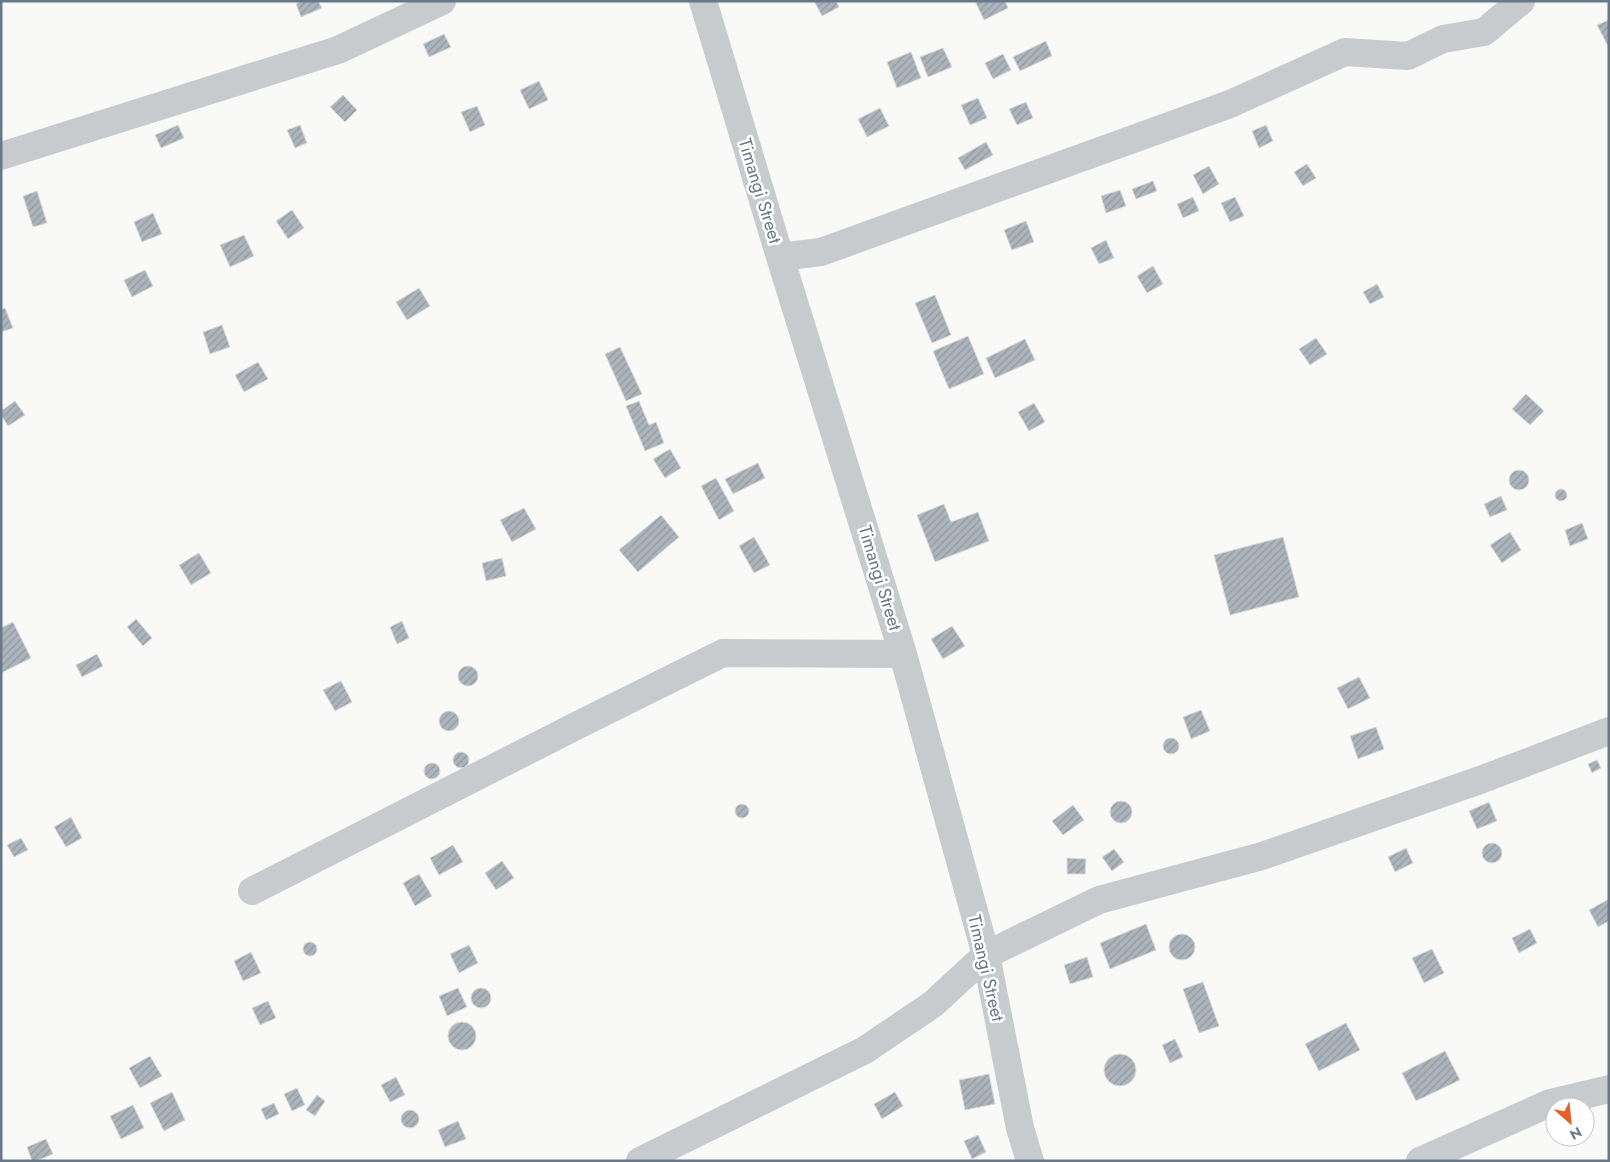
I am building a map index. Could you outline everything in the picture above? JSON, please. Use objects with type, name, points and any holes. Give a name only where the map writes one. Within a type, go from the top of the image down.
[{"type":"street","points":[[1,156],[338,50],[442,1]]},
{"type":"street","name":"Timangi Street","points":[[703,1],[903,654],[986,955],[1020,1128],[1030,1161]]},
{"type":"street","points":[[780,257],[821,252],[1230,104],[1345,52],[1408,56],[1443,40],[1484,32],[1521,1]]},
{"type":"street","points":[[252,891],[722,653],[903,654]]},
{"type":"street","points":[[640,1161],[865,1050],[933,1004],[986,955],[1099,900],[1262,856],[1483,779],[1609,731]]},
{"type":"street","points":[[1420,1161],[1550,1103],[1609,1089]]},
{"type":"building","points":[[301,1],[318,1],[322,8],[301,17],[296,4]]},
{"type":"building","points":[[814,1],[836,1],[839,7],[822,16]]},
{"type":"building","points":[[975,1],[1005,1],[1008,8],[984,20]]},
{"type":"building","points":[[1609,20],[1609,48],[1597,25]]},
{"type":"building","points":[[444,34],[451,47],[429,57],[423,44]]},
{"type":"building","points":[[1046,41],[1052,56],[1020,71],[1013,57]]},
{"type":"building","points":[[943,48],[952,67],[928,77],[920,57]]},
{"type":"building","points":[[911,52],[921,78],[897,88],[887,62]]},
{"type":"building","points":[[1003,54],[1011,70],[993,79],[985,63]]},
{"type":"building","points":[[539,81],[548,100],[529,109],[520,90]]},
{"type":"building","points":[[343,95],[357,110],[345,122],[330,107]]},
{"type":"building","points":[[978,98],[987,118],[970,125],[961,105]]},
{"type":"building","points":[[1026,102],[1033,118],[1017,125],[1009,109]]},
{"type":"building","points":[[477,106],[485,125],[470,132],[461,112]]},
{"type":"building","points":[[880,108],[889,126],[867,137],[858,119]]},
{"type":"building","points":[[178,125],[184,138],[161,148],[155,135]]},
{"type":"building","points":[[300,125],[307,143],[295,148],[287,130]]},
{"type":"building","points":[[1266,125],[1273,141],[1259,148],[1252,131]]},
{"type":"building","points":[[986,142],[993,155],[965,170],[958,158]]},
{"type":"building","points":[[1307,164],[1316,178],[1303,186],[1294,172]]},
{"type":"building","points":[[1209,166],[1219,184],[1203,194],[1193,175]]},
{"type":"building","points":[[1153,181],[1157,191],[1136,199],[1132,189]]},
{"type":"building","points":[[1120,190],[1126,206],[1106,213],[1101,196]]},
{"type":"building","points":[[37,191],[47,223],[33,227],[23,196]]},
{"type":"building","points":[[1193,197],[1199,211],[1183,218],[1177,204]]},
{"type":"building","points":[[1235,197],[1244,216],[1230,222],[1221,203]]},
{"type":"building","points":[[292,210],[304,228],[288,239],[276,221]]},
{"type":"building","points":[[153,213],[162,234],[142,242],[134,222]]},
{"type":"building","points":[[1026,221],[1034,242],[1012,250],[1004,230]]},
{"type":"building","points":[[244,235],[254,256],[230,267],[220,245]]},
{"type":"building","points":[[1106,240],[1114,258],[1099,264],[1091,248]]},
{"type":"building","points":[[1153,266],[1163,284],[1147,293],[1137,276]]},
{"type":"building","points":[[145,270],[153,286],[132,297],[124,280]]},
{"type":"building","points":[[1377,284],[1384,297],[1370,304],[1363,292]]},
{"type":"building","points":[[419,288],[430,306],[407,320],[396,302]]},
{"type":"building","points":[[935,295],[951,335],[932,343],[915,303]]},
{"type":"building","points":[[5,308],[13,328],[1,332],[1,310]]},
{"type":"building","points":[[222,325],[230,347],[210,354],[203,332]]},
{"type":"building","points":[[968,336],[984,374],[949,389],[933,351]]},
{"type":"building","points":[[1316,338],[1327,354],[1310,365],[1299,349]]},
{"type":"building","points":[[1025,339],[1035,360],[995,378],[986,358]]},
{"type":"building","points":[[620,347],[642,394],[626,401],[605,354]]},
{"type":"building","points":[[258,362],[268,379],[244,392],[235,375]]},
{"type":"building","points":[[1526,394],[1544,411],[1530,425],[1512,409]]},
{"type":"building","points":[[15,401],[25,415],[8,426],[1,415],[1,411]]},
{"type":"building","points":[[639,401],[649,425],[656,422],[664,443],[645,451],[626,406]]},
{"type":"building","points":[[1034,403],[1045,422],[1029,431],[1018,412]]},
{"type":"building","points":[[670,449],[681,468],[665,478],[653,459]]},
{"type":"building","points":[[758,463],[765,478],[733,494],[725,479]]},
{"type":"building","points":[[1515,470],[1523,470],[1529,476],[1529,484],[1523,490],[1515,490],[1509,484],[1509,476]]},
{"type":"building","points":[[716,478],[734,511],[719,520],[701,486]]},
{"type":"building","points":[[1559,489],[1563,489],[1567,495],[1563,501],[1559,501],[1555,497],[1555,493]]},
{"type":"building","points":[[1501,496],[1507,510],[1490,517],[1484,504]]},
{"type":"building","points":[[944,504],[951,522],[978,512],[989,541],[935,562],[917,515]]},
{"type":"building","points":[[524,508],[536,529],[512,542],[500,520]]},
{"type":"building","points":[[661,515],[679,537],[638,572],[619,550]]},
{"type":"building","points":[[1582,523],[1588,539],[1570,546],[1565,530]]},
{"type":"building","points":[[1510,532],[1521,550],[1502,563],[1490,545]]},
{"type":"building","points":[[754,537],[770,565],[754,573],[739,546]]},
{"type":"building","points":[[1283,537],[1299,597],[1230,615],[1214,555]]},
{"type":"building","points":[[199,553],[211,573],[191,585],[179,565]]},
{"type":"building","points":[[502,558],[506,576],[486,581],[482,563]]},
{"type":"building","points":[[136,619],[152,638],[143,646],[127,627]]},
{"type":"building","points":[[402,621],[409,638],[397,644],[390,627]]},
{"type":"building","points":[[13,622],[31,658],[1,673],[1,628]]},
{"type":"building","points":[[952,626],[965,646],[943,659],[931,639]]},
{"type":"building","points":[[97,654],[103,666],[82,677],[76,665]]},
{"type":"building","points":[[464,666],[472,666],[478,672],[478,680],[472,686],[464,686],[458,680],[458,672]]},
{"type":"building","points":[[1359,677],[1370,698],[1348,709],[1337,688]]},
{"type":"building","points":[[341,681],[352,702],[335,711],[323,690]]},
{"type":"building","points":[[1201,710],[1210,731],[1191,739],[1183,717]]},
{"type":"building","points":[[449,711],[456,714],[459,721],[456,728],[449,731],[442,728],[439,721],[442,714]]},
{"type":"building","points":[[1376,727],[1384,749],[1358,759],[1350,736]]},
{"type":"building","points":[[1168,738],[1174,738],[1179,743],[1177,752],[1168,754],[1163,749],[1163,743]]},
{"type":"building","points":[[458,752],[464,752],[469,757],[467,766],[458,768],[453,763],[453,757]]},
{"type":"building","points":[[1597,760],[1601,768],[1592,773],[1588,764]]},
{"type":"building","points":[[429,763],[435,763],[440,768],[438,777],[429,779],[424,774],[424,768]]},
{"type":"building","points":[[1121,801],[1131,808],[1132,812],[1125,822],[1121,823],[1111,816],[1110,812],[1117,802]]},
{"type":"building","points":[[1489,802],[1497,821],[1477,829],[1469,811]]},
{"type":"building","points":[[739,804],[745,804],[749,811],[745,818],[739,818],[735,814],[735,808]]},
{"type":"building","points":[[1073,805],[1084,820],[1063,835],[1052,821]]},
{"type":"building","points":[[71,817],[82,838],[66,847],[54,827]]},
{"type":"building","points":[[21,838],[28,850],[14,857],[7,845]]},
{"type":"building","points":[[1492,843],[1499,846],[1502,853],[1499,860],[1492,863],[1485,860],[1482,853],[1485,846]]},
{"type":"building","points":[[453,845],[463,862],[439,875],[430,858]]},
{"type":"building","points":[[1406,848],[1413,863],[1395,872],[1388,857]]},
{"type":"building","points":[[1114,849],[1124,862],[1112,871],[1102,857]]},
{"type":"building","points":[[1067,858],[1086,859],[1085,874],[1067,874]]},
{"type":"building","points":[[502,861],[514,878],[496,890],[485,873]]},
{"type":"building","points":[[419,874],[432,896],[415,906],[403,883]]},
{"type":"building","points":[[1609,899],[1609,921],[1598,927],[1589,910]]},
{"type":"building","points":[[1146,924],[1156,950],[1110,969],[1100,943]]},
{"type":"building","points":[[1530,929],[1537,943],[1519,953],[1512,938]]},
{"type":"building","points":[[1182,934],[1192,937],[1195,947],[1192,957],[1182,960],[1172,957],[1169,947],[1172,937]]},
{"type":"building","points":[[310,942],[315,944],[317,949],[315,954],[310,956],[305,954],[303,949],[305,944]]},
{"type":"building","points":[[469,945],[478,963],[459,973],[450,954]]},
{"type":"building","points":[[1432,949],[1444,973],[1424,983],[1412,958]]},
{"type":"building","points":[[251,952],[261,973],[243,981],[234,961]]},
{"type":"building","points":[[1087,957],[1093,977],[1070,984],[1064,965]]},
{"type":"building","points":[[1203,982],[1219,1026],[1199,1033],[1183,989]]},
{"type":"building","points":[[458,988],[467,1007],[447,1016],[439,996]]},
{"type":"building","points":[[477,988],[485,988],[491,994],[491,1002],[485,1008],[477,1008],[471,1002],[471,994]]},
{"type":"building","points":[[268,1001],[276,1018],[260,1025],[252,1008]]},
{"type":"building","points":[[462,1022],[472,1026],[476,1036],[472,1046],[462,1050],[452,1046],[448,1036],[452,1026]]},
{"type":"building","points":[[1346,1023],[1360,1050],[1319,1071],[1305,1044]]},
{"type":"building","points":[[1175,1039],[1183,1057],[1170,1063],[1162,1045]]},
{"type":"building","points":[[1445,1051],[1460,1080],[1416,1101],[1402,1073]]},
{"type":"building","points":[[1120,1054],[1131,1059],[1136,1070],[1131,1081],[1120,1086],[1109,1081],[1104,1070],[1109,1059]]},
{"type":"building","points":[[150,1056],[162,1076],[140,1088],[129,1068]]},
{"type":"building","points":[[989,1074],[995,1104],[965,1110],[959,1080]]},
{"type":"building","points":[[396,1077],[405,1095],[390,1102],[381,1085]]},
{"type":"building","points":[[297,1088],[305,1105],[292,1111],[284,1094]]},
{"type":"building","points":[[172,1092],[185,1120],[164,1131],[150,1103]]},
{"type":"building","points":[[895,1092],[903,1106],[882,1119],[874,1104]]},
{"type":"building","points":[[317,1095],[325,1101],[315,1116],[306,1110]]},
{"type":"building","points":[[274,1103],[279,1114],[266,1120],[261,1109]]},
{"type":"building","points":[[133,1105],[144,1128],[121,1139],[110,1116]]},
{"type":"building","points":[[406,1110],[414,1110],[419,1115],[417,1126],[406,1128],[401,1123],[401,1115]]},
{"type":"building","points":[[458,1121],[466,1139],[445,1147],[438,1130]]},
{"type":"building","points":[[978,1135],[986,1152],[972,1159],[964,1141]]},
{"type":"building","points":[[46,1139],[53,1154],[32,1161],[27,1147]]}]
